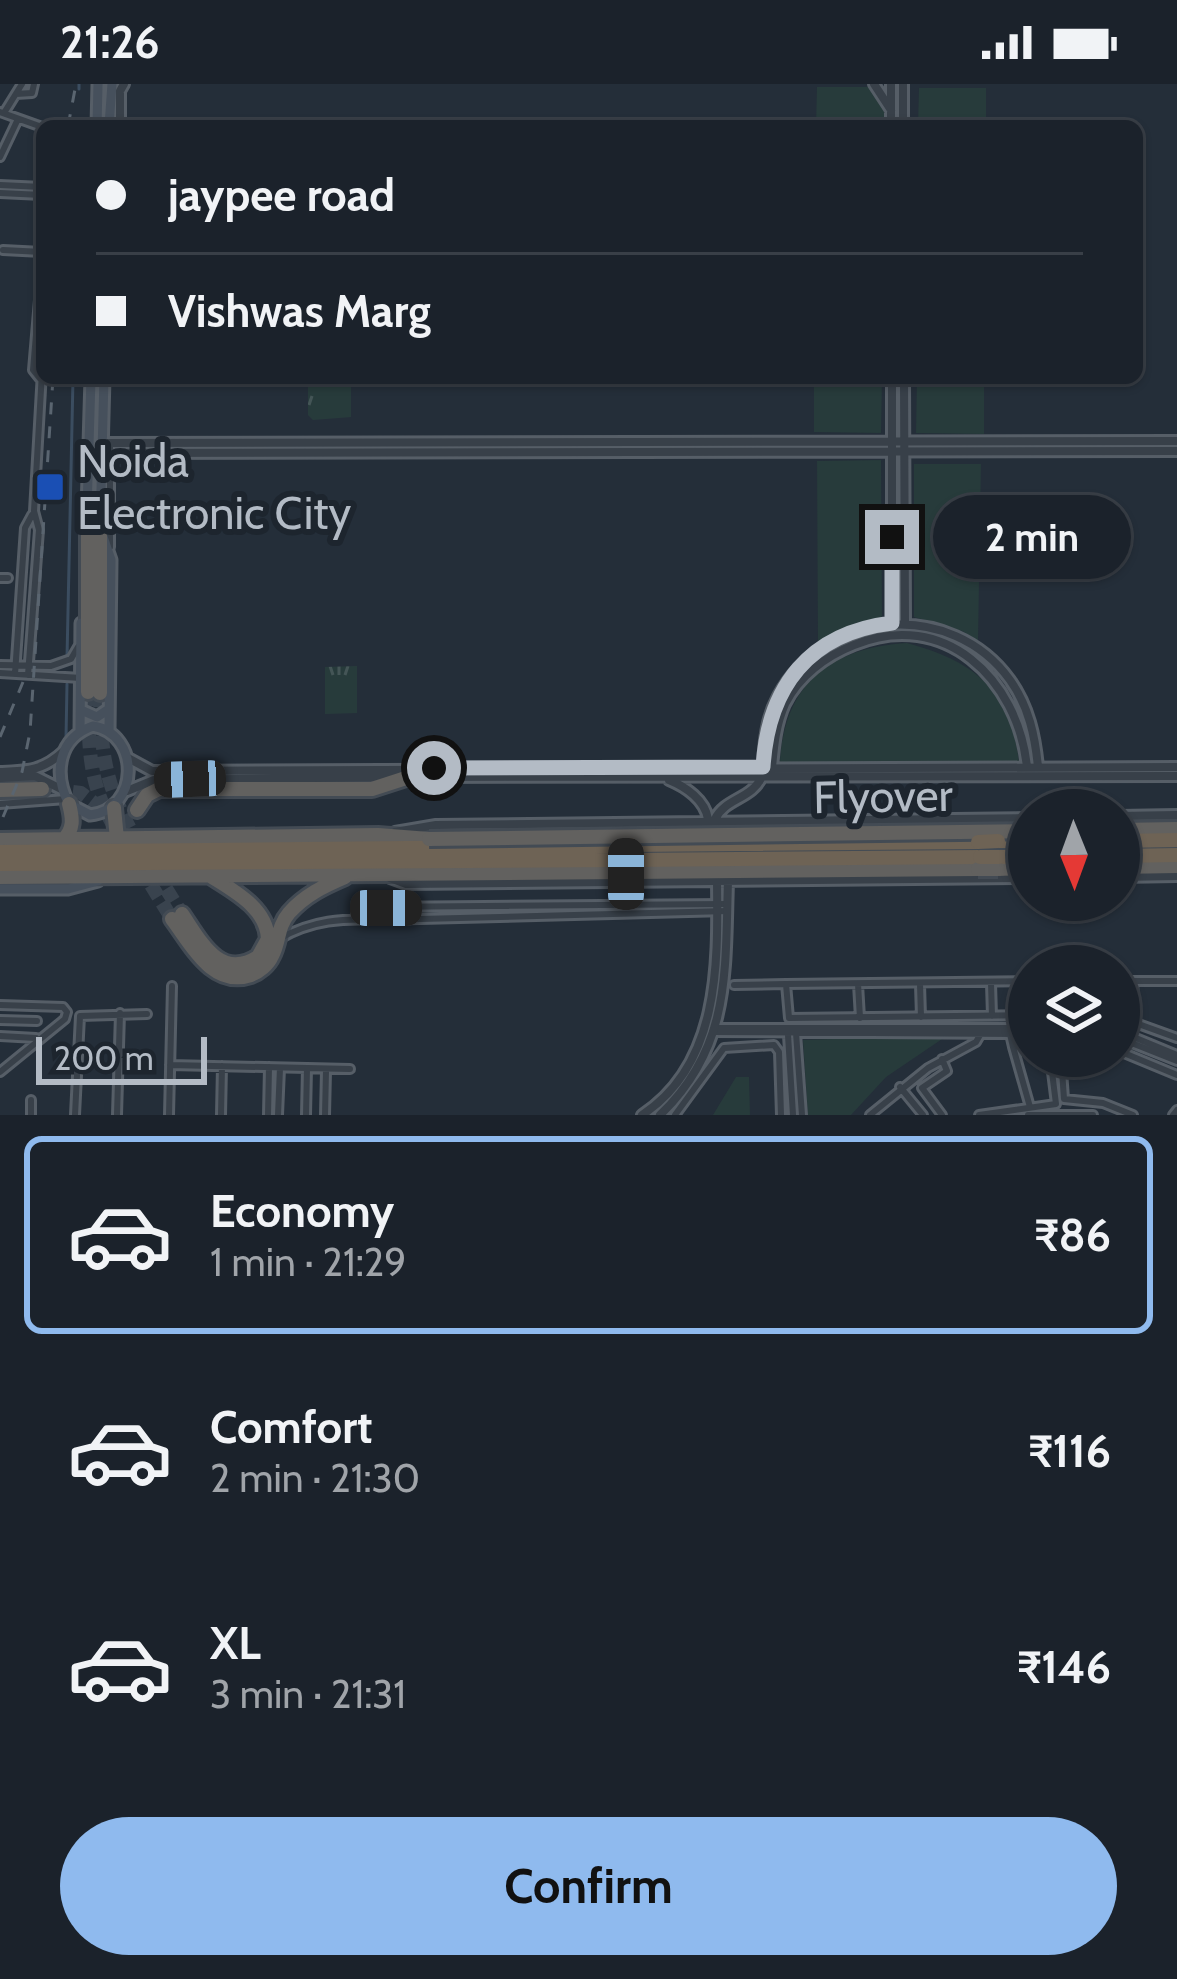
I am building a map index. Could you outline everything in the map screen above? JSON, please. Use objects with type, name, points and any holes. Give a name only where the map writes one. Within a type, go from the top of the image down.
[{"type":"highway","points":[[88,505],[90,687]]},
{"type":"highway","points":[[90,687],[100,528]]},
{"type":"highway","points":[[137,810],[147,795],[159,789],[372,789],[409,777]]},
{"type":"highway","points":[[0,790],[42,789]]},
{"type":"highway","points":[[63,840],[73,820],[65,797]]},
{"type":"highway","points":[[114,808],[117,839]]},
{"type":"highway","points":[[1140,830],[1177,829]]},
{"type":"highway","name":"Flyover","points":[[0,840],[1008,831]]},
{"type":"highway","points":[[1140,841],[1177,840]]},
{"type":"highway","points":[[0,864],[1008,847]]},
{"type":"highway","points":[[999,849],[1008,851]]},
{"type":"highway","points":[[0,852],[626,853]]},
{"type":"highway","points":[[1140,856],[1177,855]]},
{"type":"highway","points":[[1140,867],[1177,866]]},
{"type":"highway","points":[[0,878],[1008,868]]},
{"type":"highway","points":[[208,875],[248,902],[263,919],[268,934],[262,953],[248,963],[225,965],[177,916],[208,966],[222,975],[242,977],[260,970],[272,957],[283,921],[310,893],[350,874]]},
{"type":"main road","points":[[97,120],[98,84]]},
{"type":"main road","points":[[109,120],[111,100],[119,86]]},
{"type":"main road","points":[[91,384],[81,635],[90,687],[80,730],[64,751],[58,773],[65,797],[90,815],[114,808],[127,791],[127,757],[109,731],[110,556],[100,528],[107,448],[104,384]]},
{"type":"main road","points":[[81,710],[97,717],[109,710]]},
{"type":"main road","points":[[80,730],[93,726],[109,731]]},
{"type":"main road","points":[[0,889],[68,889],[115,876]]},
{"type":"street","points":[[22,84],[2,113],[36,125]]},
{"type":"street","points":[[16,94],[32,93],[34,84]]},
{"type":"street","points":[[874,84],[891,111]]},
{"type":"street","points":[[891,84],[891,120]]},
{"type":"street","points":[[903,84],[904,120]]},
{"type":"street","points":[[119,86],[120,120]]},
{"type":"street","points":[[0,156],[18,118]]},
{"type":"street","points":[[0,189],[36,191]]},
{"type":"street","points":[[3,250],[36,252]]},
{"type":"street","points":[[36,335],[36,372]]},
{"type":"street","points":[[28,670],[39,530],[34,511],[42,384]]},
{"type":"street","points":[[892,384],[892,628]]},
{"type":"street","points":[[904,384],[905,628]]},
{"type":"street","points":[[904,447],[1177,441]]},
{"type":"street","points":[[110,556],[107,448],[1177,451]]},
{"type":"street","points":[[15,670],[26,528],[34,511]]},
{"type":"street","points":[[711,819],[752,793],[766,770],[780,717],[801,681],[839,651],[892,628],[961,638],[988,656],[1009,679],[1034,732],[1038,767]]},
{"type":"street","points":[[905,628],[945,643],[986,672],[1018,719],[1027,767]]},
{"type":"street","points":[[0,669],[28,670],[71,659],[81,635]]},
{"type":"street","points":[[28,670],[90,687]]},
{"type":"street","points":[[0,775],[49,766],[64,751]]},
{"type":"street","points":[[127,757],[152,771],[1177,771]]},
{"type":"street","points":[[894,771],[1027,767],[1177,771]]},
{"type":"street","points":[[127,791],[154,780],[265,772],[409,777],[434,772],[652,776],[766,770]]},
{"type":"street","points":[[0,775],[34,776],[65,797]]},
{"type":"street","points":[[652,776],[672,781],[694,795],[711,819]]},
{"type":"street","points":[[0,804],[65,797]]},
{"type":"street","points":[[1140,816],[1177,815]]},
{"type":"street","points":[[982,818],[982,880]]},
{"type":"street","points":[[995,818],[995,879]]},
{"type":"street","points":[[379,835],[436,825],[1008,818]]},
{"type":"street","points":[[626,821],[626,884]]},
{"type":"street","points":[[379,874],[406,884],[1008,879]]},
{"type":"street","points":[[1140,877],[1177,876]]},
{"type":"street","points":[[660,1115],[693,1080],[724,994],[717,881]]},
{"type":"street","points":[[722,908],[728,881]]},
{"type":"street","points":[[275,941],[298,929],[353,917],[380,920],[722,908]]},
{"type":"street","points":[[283,921],[298,929]]},
{"type":"street","points":[[1140,981],[1177,981]]},
{"type":"street","points":[[920,982],[921,1017]]},
{"type":"street","points":[[991,982],[992,1016]]},
{"type":"street","points":[[734,985],[1008,982]]},
{"type":"street","points":[[786,984],[789,1018],[1008,1016]]},
{"type":"street","points":[[858,984],[860,1018]]},
{"type":"street","points":[[169,1115],[172,986]]},
{"type":"street","points":[[0,1005],[65,1009],[64,1019],[1,1070]]},
{"type":"street","points":[[117,1115],[121,1013]]},
{"type":"street","points":[[75,1115],[80,1016],[147,1013]]},
{"type":"street","points":[[0,1020],[37,1021]]},
{"type":"street","points":[[1140,1024],[1172,1035],[1160,1049]]},
{"type":"street","points":[[709,1030],[1008,1031]]},
{"type":"street","points":[[642,1115],[683,1075],[709,1030]]},
{"type":"street","points":[[792,1032],[798,1115]]},
{"type":"street","points":[[980,1032],[1008,1034]]},
{"type":"street","points":[[870,1115],[942,1059],[976,1042],[980,1032]]},
{"type":"street","points":[[0,1036],[40,1038]]},
{"type":"street","points":[[1140,1042],[1177,1058]]},
{"type":"street","points":[[682,1113],[724,1048],[774,1045],[782,1115]]},
{"type":"street","points":[[942,1059],[947,1071],[922,1088],[942,1115]]},
{"type":"street","points":[[1140,1060],[1177,1075]]},
{"type":"street","points":[[170,1065],[350,1070]]},
{"type":"street","points":[[221,1115],[222,1066]]},
{"type":"street","points":[[268,1115],[269,1067]]},
{"type":"street","points":[[278,1115],[280,1068]]},
{"type":"street","points":[[305,1115],[307,1068]]},
{"type":"street","points":[[326,1069],[326,1115]]},
{"type":"street","points":[[1020,1077],[1029,1111]]},
{"type":"street","points":[[979,1115],[1056,1105],[1053,1077]]},
{"type":"street","points":[[1062,1077],[1064,1099],[1102,1103],[1132,1115]]},
{"type":"street","points":[[900,1088],[923,1115]]},
{"type":"street","points":[[679,1097],[682,1113]]},
{"type":"street","points":[[31,1115],[32,1100]]},
{"type":"street","points":[[1029,1111],[1093,1115]]},
{"type":"green space","points":[[817,87],[884,87],[884,120],[816,120]]},
{"type":"green space","points":[[919,88],[986,88],[986,120],[918,120]]},
{"type":"green space","points":[[308,384],[351,384],[351,417],[313,420],[308,415]]},
{"type":"green space","points":[[814,384],[882,384],[881,433],[814,432]]},
{"type":"green space","points":[[917,384],[984,384],[984,434],[916,433]]},
{"type":"green space","points":[[881,460],[882,617],[856,623],[818,642],[817,461]]},
{"type":"green space","points":[[914,464],[981,464],[978,641],[962,631],[914,617]]},
{"type":"green space","points":[[907,643],[952,659],[985,682],[1008,716],[1019,762],[780,762],[791,711],[816,675],[855,653]]},
{"type":"green space","points":[[357,666],[357,713],[325,714],[325,667]]},
{"type":"green space","points":[[948,1035],[886,1077],[851,1115],[808,1115],[803,1040]]},
{"type":"green space","points":[[736,1077],[749,1077],[750,1115],[713,1115]]},
{"type":"waterway","points":[[79,84],[79,89]]},
{"type":"waterway","points":[[67,658],[73,384]]},
{"type":"waterway","points":[[66,738],[67,684]]},
{"type":"tunnel","points":[[88,692],[95,782],[118,833]]},
{"type":"tunnel","points":[[100,693],[108,773],[140,847]]},
{"type":"tunnel","points":[[52,789],[81,793],[102,809]]},
{"type":"tunnel","points":[[140,867],[172,919]]},
{"type":"tunnel","points":[[155,871],[182,914]]},
{"type":"railway","points":[[69,120],[76,84]]},
{"type":"railway","points":[[3,817],[22,772],[30,732],[53,384]]},
{"type":"railway","points":[[0,737],[23,682]]},
{"type":"place","name":"Noida Electronic City","points":[[50,487]]},
{"type":"route","points":[[434,768],[763,767],[769,717],[791,676],[836,639],[892,623],[892,537]]}]
